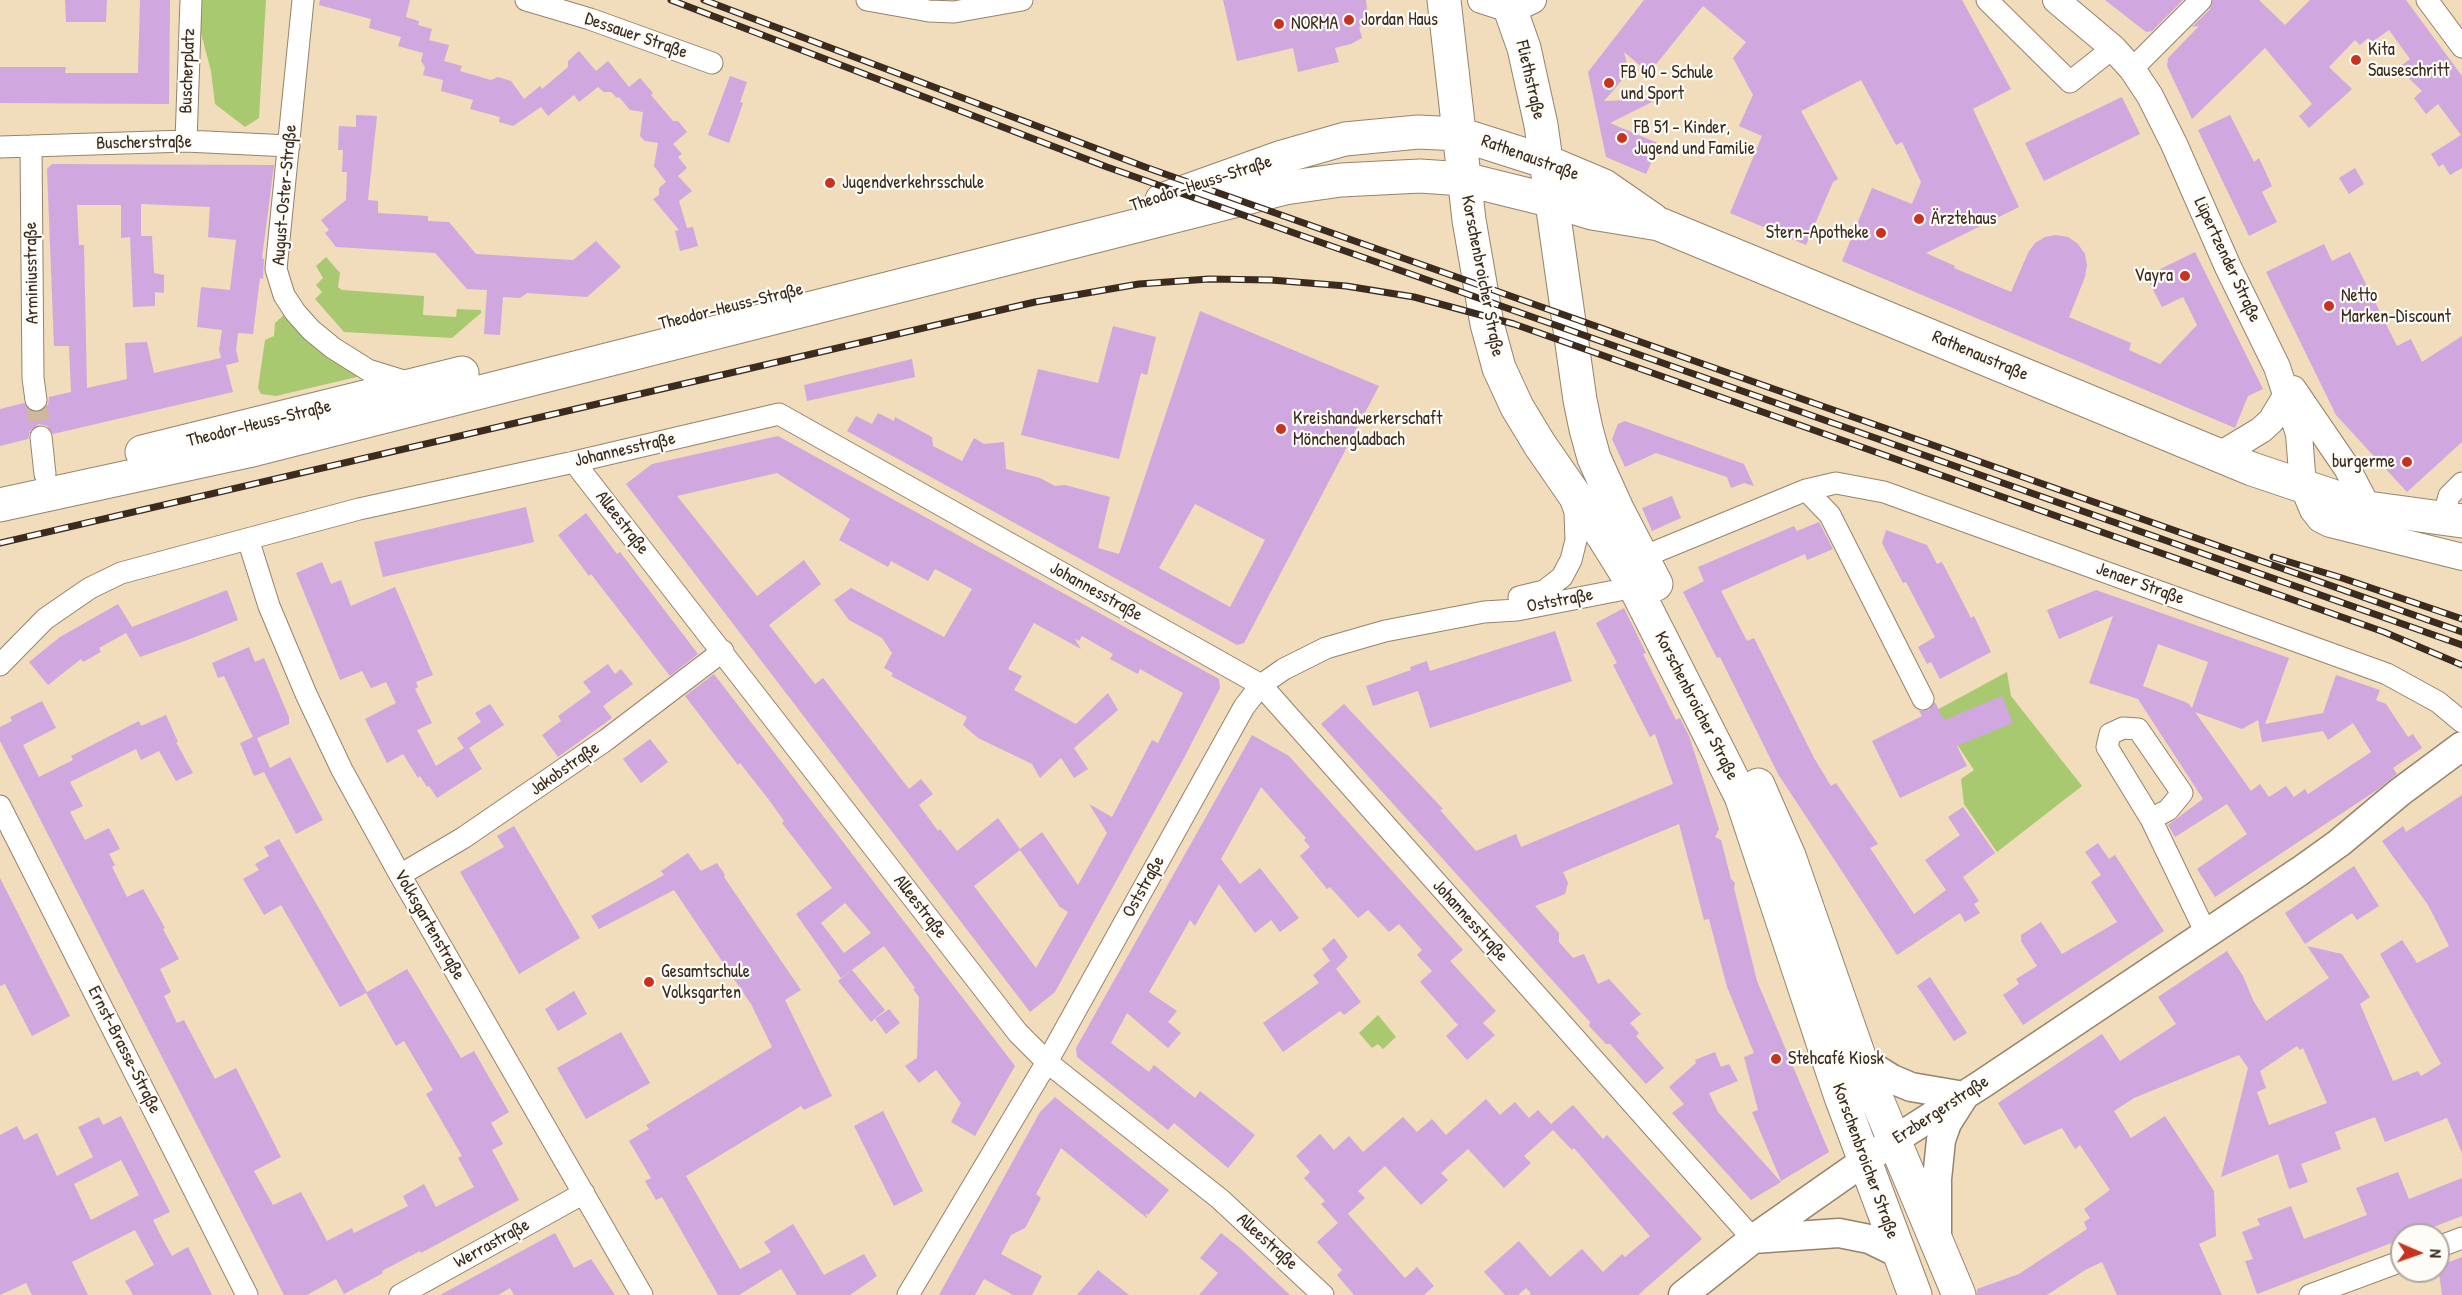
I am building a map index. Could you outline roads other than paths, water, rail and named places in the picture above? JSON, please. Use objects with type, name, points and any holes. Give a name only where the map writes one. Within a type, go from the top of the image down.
[{"type":"main road","points":[[1444,0],[1459,134],[1502,173],[1560,256]]},
{"type":"main road","name":"Fliethstraße","points":[[1517,3],[1547,162]]},
{"type":"main road","points":[[1455,87],[1553,201]]},
{"type":"main road","name":"Theodor-Heuss-Straße","points":[[0,483],[419,384],[1155,202],[1282,157],[1345,139],[1418,132],[1459,134]]},
{"type":"main road","name":"Rathenaustraße","points":[[1459,134],[1547,162],[1604,186],[1659,224],[2218,456],[2368,508],[2452,520]]},
{"type":"main road","name":"Korschenbroicher Straße","points":[[1459,134],[1469,220],[1487,324],[1499,368],[1517,407],[1564,480],[1603,536],[1639,572],[1757,782],[1792,866],[1860,1059],[1896,1139],[1959,1295]]},
{"type":"main road","name":"Korschenbroicher Straße","points":[[1547,162],[1580,400],[1594,458],[1639,572],[1741,796],[1865,1162],[1915,1295]]},
{"type":"main road","name":"Theodor-Heuss-Straße","points":[[0,505],[260,448],[1285,188],[1341,180],[1392,177],[1464,179]]},
{"type":"main road","name":"Rathenaustraße","points":[[1464,179],[1514,190],[1592,213],[1659,224]]},
{"type":"main road","name":"Erzbergerstraße","points":[[2340,843],[2400,792],[2462,746]]},
{"type":"main road","name":"Erzbergerstraße","points":[[1683,1295],[1753,1239],[1896,1139],[1964,1096],[2340,843],[2412,802],[2462,767]]},
{"type":"main road","points":[[1860,1059],[1892,1079],[1911,1087],[1964,1096],[1947,1123],[1941,1140],[1937,1179],[1937,1242]]},
{"type":"main road","points":[[1753,1239],[1839,1233],[1856,1235],[1898,1253]]},
{"type":"street","name":"Buscherplatz","points":[[186,141],[190,0]]},
{"type":"street","name":"August-Oster-Straße","points":[[303,0],[276,269],[284,295],[295,312],[311,330],[333,348],[368,370],[395,380],[419,384]]},
{"type":"street","name":"Dessauer Straße","points":[[526,0],[590,19],[712,63]]},
{"type":"street","points":[[877,1],[929,11],[954,12],[1022,0]]},
{"type":"street","points":[[1481,0],[1517,3]]},
{"type":"street","points":[[1987,0],[2070,82],[2113,48]]},
{"type":"street","name":"Lüpertzender Straße","points":[[2056,0],[2113,48],[2132,69],[2150,96],[2174,144],[2228,267],[2277,367],[2301,446],[2303,486]]},
{"type":"street","points":[[2132,69],[2201,0]]},
{"type":"street","points":[[2427,0],[2462,47]]},
{"type":"street","name":"Buscherstraße","points":[[0,147],[186,141],[289,146]]},
{"type":"street","name":"Arminiusstraße","points":[[31,146],[33,378],[36,400]]},
{"type":"street","points":[[2277,367],[2341,459],[2368,508]]},
{"type":"street","points":[[2218,456],[2261,430],[2271,421],[2286,396]]},
{"type":"street","name":"Johannesstraße","points":[[0,665],[45,619],[90,588],[121,573],[358,509],[779,414],[1261,684],[1753,1239]]},
{"type":"street","points":[[40,437],[45,474]]},
{"type":"street","name":"Alleestraße","points":[[574,462],[1018,1033],[1047,1062],[1220,1199],[1323,1295]]},
{"type":"street","name":"Oststraße","points":[[1484,612],[1513,599],[1544,591],[1562,577],[1571,560],[1576,540],[1575,512],[1564,480]]},
{"type":"street","name":"Jenaer Straße","points":[[1639,572],[1806,490],[1836,483],[1895,496],[2387,674],[2438,702],[2462,722]]},
{"type":"street","points":[[2452,520],[2449,496],[2462,483]]},
{"type":"street","points":[[2303,486],[2313,510],[2320,519],[2330,524],[2462,557]]},
{"type":"street","points":[[1806,490],[1830,515],[1923,699]]},
{"type":"street","name":"Volksgartenstraße","points":[[238,542],[342,770],[400,876],[642,1295]]},
{"type":"street","name":"Oststraße","points":[[908,1295],[1047,1062],[1244,706],[1261,684],[1284,669],[1326,648],[1385,631],[1484,612],[1517,610],[1639,572]]},
{"type":"street","name":"Jakobstraße","points":[[400,876],[464,838],[606,740],[723,651]]},
{"type":"street","name":"Ernst-Brasse-Straße","points":[[0,806],[247,1295]]},
{"type":"street","points":[[2151,819],[2206,933]]},
{"type":"street","name":"Werrastraße","points":[[400,1295],[584,1193]]},
{"type":"street","points":[[2310,1295],[2390,1265]]},
{"type":"tunnel","points":[[36,400],[41,437]]},
{"type":"railway","points":[[671,0],[1107,167],[2462,645]]},
{"type":"railway","points":[[704,0],[1145,167],[2462,632]]},
{"type":"railway","points":[[0,543],[1035,302],[1139,284],[1209,279],[1271,280],[1346,286],[1414,297],[1514,324],[2384,632],[2462,665]]},
{"type":"railway","points":[[2273,557],[2462,619]]},
{"type":"place","name":"Jordan Haus","points":[[1349,20]]},
{"type":"place","name":"NORMA","points":[[1279,24]]},
{"type":"place","name":"Kita Sauseschritt","points":[[2356,60]]},
{"type":"place","name":"FB 40 - Schule und Sport","points":[[1609,83]]},
{"type":"place","name":"FB 51 - Kinder, Jugend und Familie","points":[[1622,138]]},
{"type":"place","name":"Jugendverkehrsschule","points":[[830,183]]},
{"type":"place","name":"Ärztehaus","points":[[1919,219]]},
{"type":"place","name":"Stern-Apotheke","points":[[1881,233]]},
{"type":"place","name":"Vayra","points":[[2185,276]]},
{"type":"place","name":"Netto Marken-Discount","points":[[2329,306]]},
{"type":"place","name":"Kreishandwerkerschaft Mönchengladbach","points":[[1281,429]]},
{"type":"place","name":"burgerme","points":[[2407,462]]},
{"type":"place","name":"Gesamtschule Volksgarten","points":[[649,982]]},
{"type":"place","name":"Stehcafé Kiosk","points":[[1776,1059]]}]
